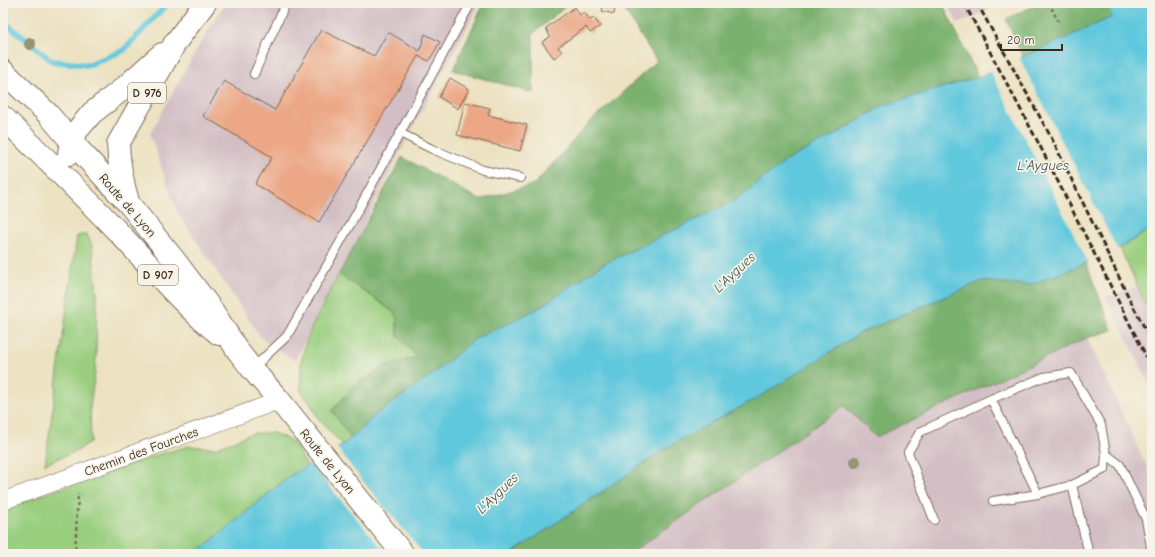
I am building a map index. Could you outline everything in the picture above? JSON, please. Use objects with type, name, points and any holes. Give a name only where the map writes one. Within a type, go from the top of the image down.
[{"type":"main road","name":"D 976","points":[[118,144],[175,43],[205,3]]},
{"type":"main road","name":"D 976","points":[[74,149],[74,133],[92,113],[124,88],[175,43]]},
{"type":"main road","name":"Route de Lyon","points":[[3,71],[48,114],[74,149],[129,204],[175,261],[252,369],[299,424],[403,554]]},
{"type":"main road","name":"Route de Lyon","points":[[3,117],[120,234],[198,318],[238,351]]},
{"type":"main road","points":[[35,148],[99,151],[118,144],[122,179],[129,204]]},
{"type":"main road","points":[[74,149],[71,164],[82,195]]},
{"type":"street","name":"Chemin des Fourches","points":[[3,501],[279,400]]},
{"type":"lane","points":[[254,74],[286,3]]},
{"type":"lane","points":[[252,369],[287,336],[471,3]]},
{"type":"lane","points":[[400,133],[432,149],[483,170],[520,178]]},
{"type":"lane","points":[[934,520],[908,452],[920,432],[991,399],[1044,377],[1071,373],[1101,425],[1106,454],[1105,469],[1072,485],[1038,494],[993,501]]},
{"type":"lane","points":[[991,399],[1038,494]]},
{"type":"lane","points":[[1106,454],[1120,465],[1146,519],[1152,552],[1144,554]]},
{"type":"lane","points":[[1072,485],[1089,554]]},
{"type":"path","points":[[1049,3],[1058,21]]},
{"type":"path","points":[[75,554],[79,474]]},
{"type":"shaded area","points":[[225,3],[480,3],[412,129],[295,361],[262,339],[177,212],[150,134],[193,56]]},
{"type":"shaded area","points":[[947,3],[993,3],[994,7],[958,24]]},
{"type":"shaded area","points":[[1136,287],[1152,315],[1152,389],[1106,297]]},
{"type":"shaded area","points":[[1087,338],[1152,478],[1152,554],[629,554],[844,406],[877,437]]},
{"type":"green space","points":[[484,3],[569,3],[533,34],[533,93],[453,70]]},
{"type":"green space","points":[[620,3],[942,3],[978,77],[882,106],[838,133],[789,159],[734,201],[600,266],[537,309],[475,339],[428,378],[378,413],[351,438],[332,411],[355,385],[388,365],[417,357],[398,336],[396,314],[339,274],[402,157],[480,200],[535,184],[588,124],[657,61]]},
{"type":"green space","points":[[1040,3],[1144,3],[1023,57],[1006,19]]},
{"type":"green space","points":[[1151,228],[1152,314],[1144,301],[1120,248]]},
{"type":"green space","points":[[87,234],[92,246],[97,293],[95,372],[90,406],[91,441],[77,451],[45,464],[77,236]]},
{"type":"green space","points":[[1086,263],[1112,330],[1087,338],[876,437],[844,406],[629,554],[511,554],[666,448],[764,394],[860,333],[982,281],[1029,285]]},
{"type":"green space","points":[[339,274],[396,314],[398,336],[417,357],[388,365],[355,385],[332,411],[351,438],[343,445],[318,418],[309,401],[301,391],[301,362],[306,342]]},
{"type":"green space","points":[[253,433],[274,433],[293,442],[307,466],[291,475],[195,554],[3,554],[3,509],[144,459],[188,446],[215,448]]},
{"type":"water","name":"L'Aygues","points":[[1144,3],[1152,3],[1152,228],[1120,248],[1029,285],[982,281],[860,333],[764,394],[666,448],[511,554],[195,554],[291,475],[343,445],[378,413],[428,378],[475,339],[537,309],[600,266],[734,201],[789,159],[838,133],[882,106],[978,77]]},
{"type":"pier","points":[[1019,57],[1118,251],[1089,264],[990,70]]},
{"type":"pier","points":[[336,447],[424,554],[387,554],[343,503],[310,462]]},
{"type":"building","points":[[604,3],[616,4],[614,14],[602,11]]},
{"type":"building","points":[[575,7],[580,15],[584,12],[590,20],[594,18],[600,26],[590,33],[586,27],[558,47],[562,52],[554,58],[542,42],[550,37],[546,28]]},
{"type":"building","points":[[321,30],[374,56],[388,32],[420,51],[425,34],[440,42],[429,61],[418,56],[319,222],[255,184],[272,157],[203,116],[224,81],[275,110]]},
{"type":"building","points":[[450,78],[469,89],[458,109],[439,97]]},
{"type":"building","points":[[465,102],[490,108],[488,115],[527,125],[520,151],[457,135]]},
{"type":"waterway","points":[[3,21],[52,61],[88,65],[124,50],[168,3]]},
{"type":"waterway","name":"L'Aygues","points":[[1119,3],[1133,43],[1152,89]]},
{"type":"railway","points":[[964,3],[1039,144],[1152,368]]},
{"type":"railway","points":[[977,3],[1052,139],[1152,342]]}]
